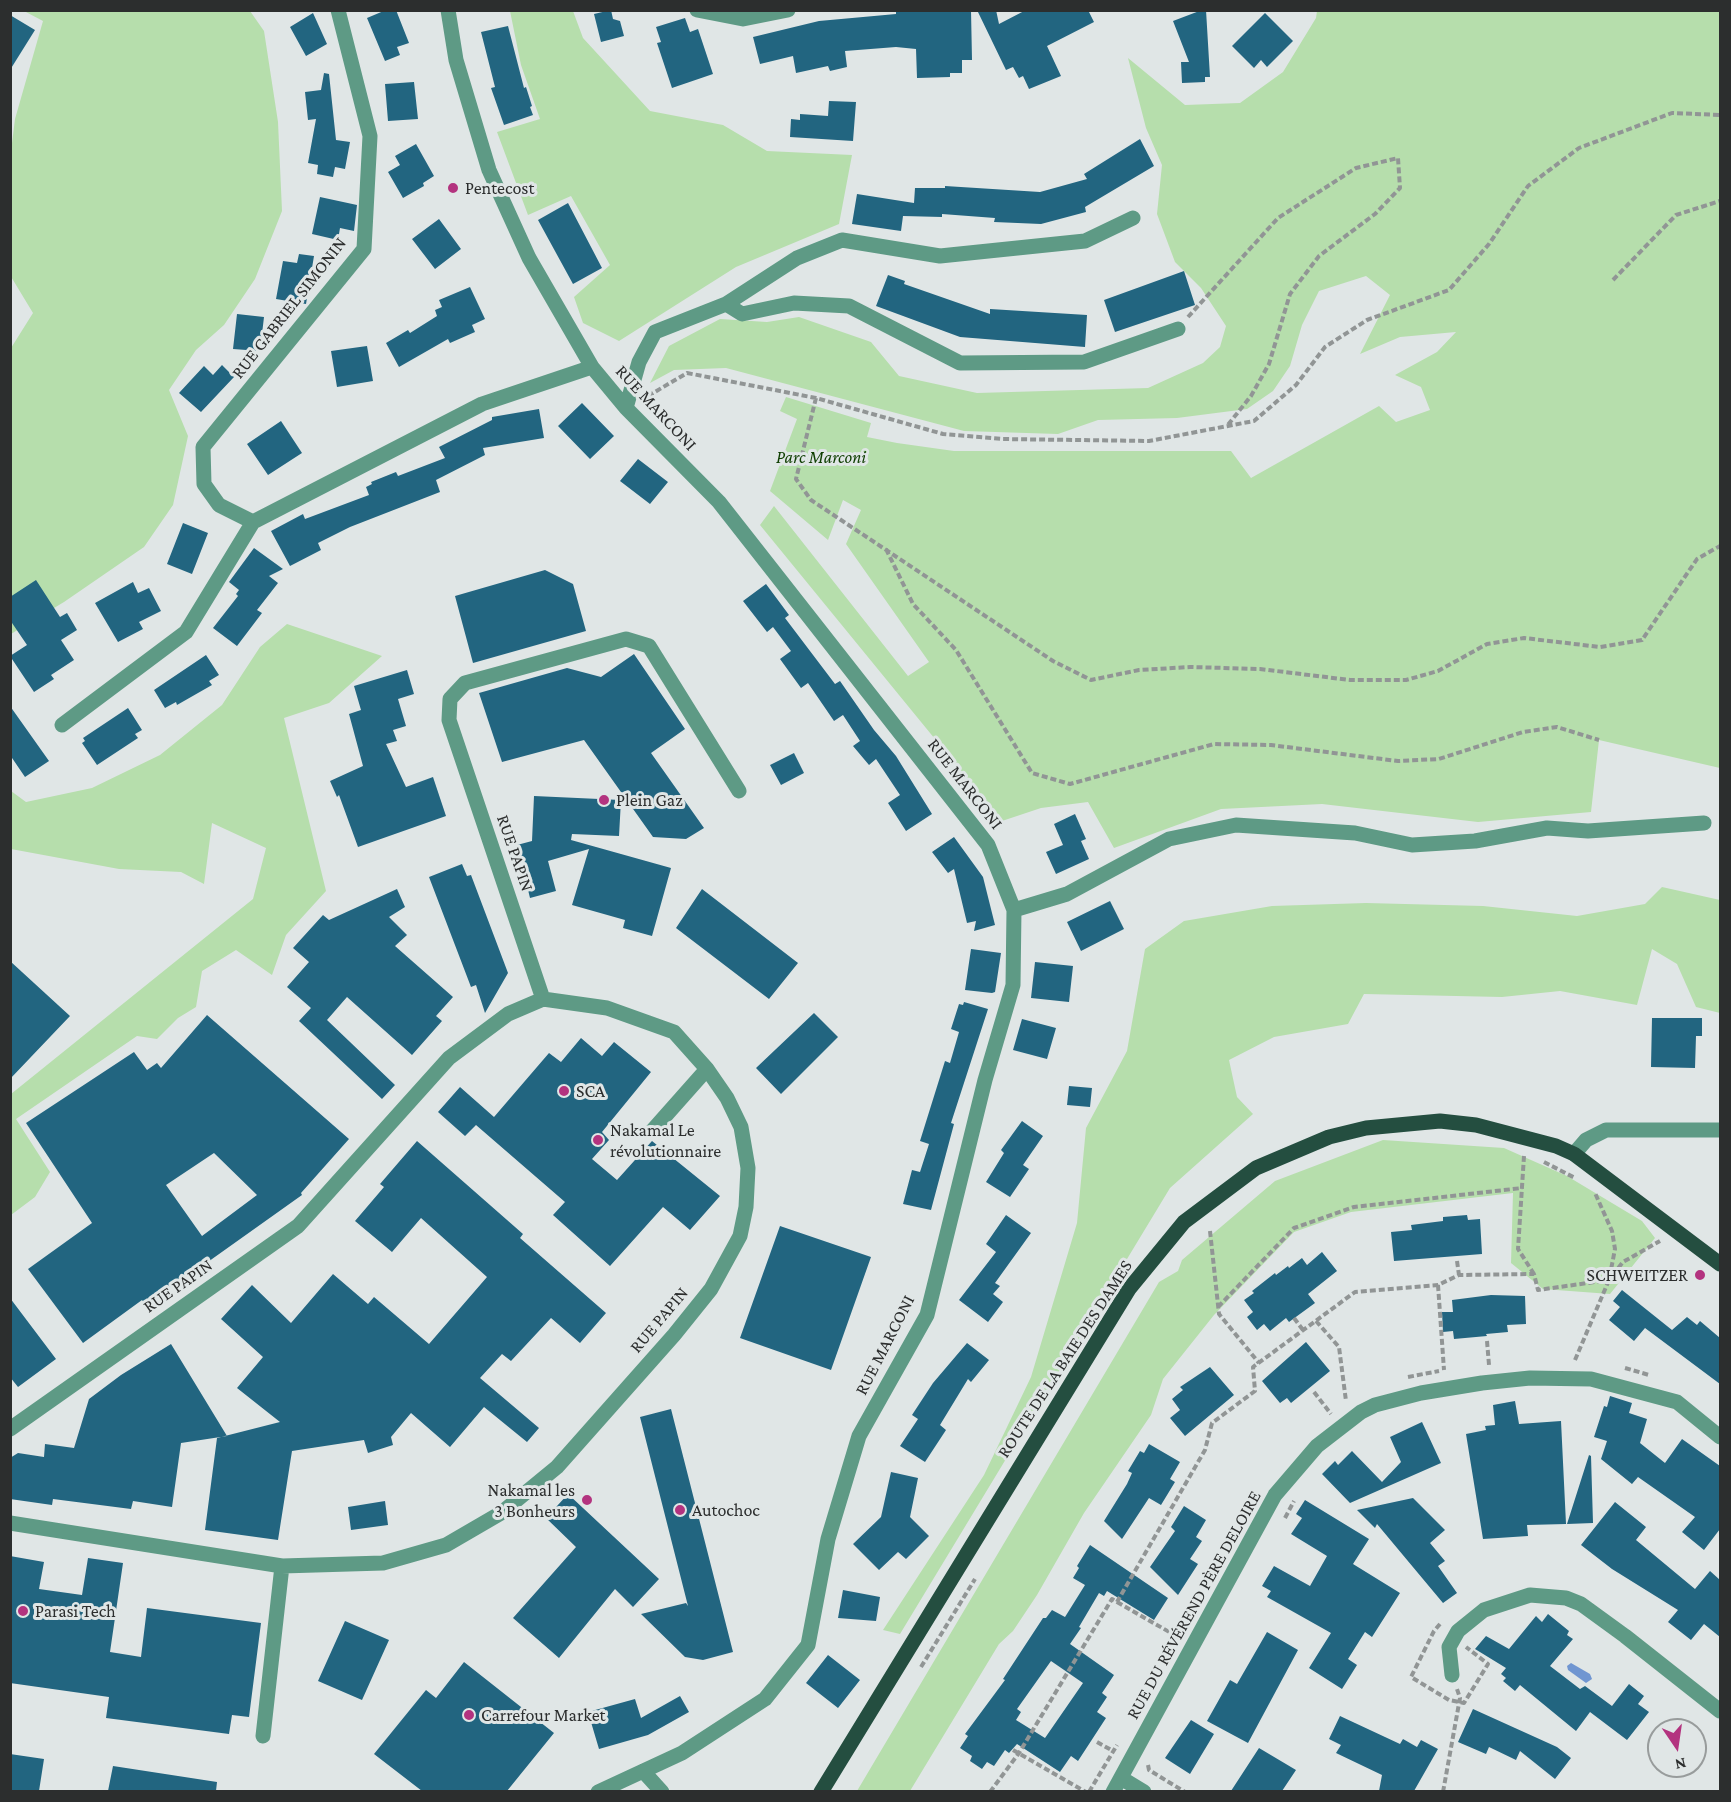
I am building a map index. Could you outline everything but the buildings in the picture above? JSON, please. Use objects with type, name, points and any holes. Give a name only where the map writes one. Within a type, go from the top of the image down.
[{"type":"main road","name":"ROUTE DE LA BAIE DES DAMES","points":[[821,1791],[1129,1289],[1184,1222],[1256,1168],[1329,1137],[1366,1128],[1440,1120],[1476,1125],[1556,1146],[1574,1154],[1720,1264]]},
{"type":"street","name":"RUE GABRIEL SIMONIN","points":[[253,522],[219,504],[204,484],[203,447],[364,249],[370,136],[338,10]]},
{"type":"street","name":"RUE MARCONI","points":[[448,10],[456,60],[489,170],[529,258],[592,367],[626,408],[719,502],[988,845],[1014,910],[1013,985],[985,1080],[927,1315],[859,1436],[828,1539],[808,1645],[765,1699],[682,1753],[598,1791]]},
{"type":"street","points":[[697,10],[743,19],[789,10]]},
{"type":"street","points":[[626,408],[639,362],[654,332],[726,304],[797,258],[842,240],[940,256],[1085,240],[1133,218]]},
{"type":"street","points":[[726,304],[742,314],[794,303],[849,306],[960,363],[1084,362],[1178,329]]},
{"type":"street","points":[[62,725],[186,632],[253,522],[482,404],[592,367]]},
{"type":"street","name":"RUE PAPIN","points":[[543,999],[449,720],[450,699],[465,683],[626,639],[649,646],[739,791]]},
{"type":"street","points":[[1014,910],[1067,894],[1169,839],[1236,825],[1355,833],[1412,845],[1475,841],[1547,828],[1588,831],[1704,823]]},
{"type":"street","name":"RUE PAPIN","points":[[10,1428],[298,1226],[449,1058],[508,1014],[543,999],[607,1008],[674,1032],[707,1069],[727,1098],[741,1127],[748,1168],[746,1208],[740,1236],[729,1260],[674,1335],[556,1467],[501,1513],[446,1545],[383,1563],[282,1566],[10,1523]]},
{"type":"street","points":[[652,1131],[707,1069]]},
{"type":"street","points":[[1574,1154],[1586,1140],[1606,1130],[1720,1130]]},
{"type":"street","name":"RUE DU RÉVÉREND PÈRE DELOIRE","points":[[1117,1785],[1275,1495],[1317,1446],[1361,1412],[1375,1405],[1421,1393],[1482,1383],[1530,1377],[1591,1379],[1677,1402],[1720,1437]]},
{"type":"street","points":[[263,1736],[282,1566]]},
{"type":"street","points":[[1452,1675],[1449,1647],[1458,1630],[1484,1610],[1530,1595],[1566,1598],[1581,1604],[1618,1631],[1720,1711]]},
{"type":"street","points":[[643,1771],[662,1791]]},
{"type":"street","points":[[1117,1785],[1144,1791]]},
{"type":"path","points":[[1178,329],[1278,218],[1356,168],[1398,158],[1400,189],[1375,214],[1319,256],[1290,294],[1269,364],[1251,396],[1227,427]]},
{"type":"path","points":[[1613,280],[1676,215],[1720,201]]},
{"type":"path","points":[[816,398],[796,479],[811,500],[1053,661],[1090,680],[1139,670],[1190,667],[1260,669],[1350,680],[1406,680],[1438,671],[1487,644],[1524,638],[1600,647],[1642,640],[1697,559],[1720,546]]},
{"type":"path","points":[[885,549],[913,604],[956,650],[1032,773],[1070,784],[1214,744],[1271,745],[1398,761],[1439,759],[1523,732],[1557,728],[1599,740]]},
{"type":"path","points":[[1519,1153],[1530,1155]]},
{"type":"path","points":[[1524,1156],[1518,1249],[1534,1274],[1538,1290],[1609,1280],[1623,1262],[1663,1241],[1654,1234]]},
{"type":"path","points":[[1538,1159],[1582,1183]]},
{"type":"path","points":[[1218,1307],[1294,1228],[1354,1207],[1522,1188]]},
{"type":"path","points":[[1565,1360],[1577,1359],[1609,1280],[1615,1248],[1612,1231],[1593,1191],[1601,1196]]},
{"type":"path","points":[[1210,1231],[1219,1314],[1259,1363]]},
{"type":"path","points":[[1457,1261],[1459,1275]]},
{"type":"path","points":[[1118,1602],[1204,1450],[1212,1423],[1255,1391],[1253,1367],[1355,1292],[1438,1285],[1459,1275],[1534,1274]]},
{"type":"path","points":[[1438,1285],[1444,1370]]},
{"type":"path","points":[[1294,1318],[1303,1330]]},
{"type":"path","points":[[1316,1321],[1339,1347],[1347,1403]]},
{"type":"path","points":[[1487,1341],[1489,1366]]},
{"type":"path","points":[[1478,1367],[1500,1365]]},
{"type":"path","points":[[1621,1367],[1641,1371],[1659,1380]]},
{"type":"path","points":[[1400,1379],[1420,1372],[1455,1369]]},
{"type":"path","points":[[1314,1392],[1331,1414]]},
{"type":"path","points":[[1323,1420],[1356,1399]]},
{"type":"path","points":[[1282,1523],[1300,1492]]},
{"type":"path","points":[[916,1674],[978,1573]]},
{"type":"path","points":[[990,1791],[1019,1754],[1112,1599],[1178,1639],[1184,1630]]},
{"type":"path","points":[[1448,1617],[1434,1631],[1411,1677],[1449,1700],[1464,1703],[1488,1664],[1463,1644]]},
{"type":"path","points":[[1443,1791],[1460,1698],[1452,1675]]},
{"type":"path","points":[[1013,1749],[1087,1791],[1119,1741]]},
{"type":"path","points":[[1097,1742],[1113,1751]]},
{"type":"path","points":[[1146,1758],[1149,1770],[1185,1791]]},
{"type":"green space","points":[[24,11],[250,11],[264,31],[278,122],[282,211],[255,279],[224,325],[196,350],[169,390],[188,436],[173,505],[144,547],[64,602],[11,634],[11,348],[33,313],[10,275],[10,159],[15,119],[43,21]]},
{"type":"green space","points":[[510,11],[573,11],[583,38],[650,111],[723,125],[767,151],[852,155],[839,224],[736,267],[619,341],[583,323],[574,297],[610,265],[571,196],[528,215],[497,132],[540,119],[521,65]]},
{"type":"green space","name":"Parc Marconi","points":[[1317,11],[1720,11],[1720,768],[1599,740],[1591,812],[1478,822],[1322,804],[1221,809],[1114,848],[1088,802],[1041,808],[1002,821],[760,525],[774,506],[908,676],[929,662],[846,544],[861,510],[843,500],[828,540],[770,491],[797,419],[780,411],[786,397],[871,423],[867,437],[897,443],[954,451],[1231,451],[1251,478],[1379,406],[1396,422],[1430,410],[1421,387],[1395,375],[1437,352],[1456,332],[1400,337],[1360,354],[1390,295],[1366,276],[1319,291],[1302,325],[1290,366],[1273,391],[1247,409],[1177,418],[1098,420],[1058,434],[964,431],[726,368],[674,370],[650,383],[669,346],[720,319],[767,322],[799,317],[871,342],[899,376],[977,393],[1148,388],[1203,363],[1220,347],[1226,326],[1201,288],[1175,262],[1157,214],[1162,165],[1146,128],[1128,58],[1185,105],[1240,103],[1283,72],[1316,18]]},
{"type":"green space","points":[[287,624],[382,656],[329,703],[284,718],[326,891],[286,935],[272,975],[236,950],[202,971],[196,1007],[178,1018],[157,1039],[137,1036],[16,1119],[50,1172],[35,1197],[11,1215],[11,1094],[253,899],[266,848],[212,823],[204,884],[181,872],[119,869],[11,849],[11,791],[26,802],[92,788],[160,755],[222,705],[260,647]]},
{"type":"green space","points":[[1662,887],[1720,900],[1720,1013],[1696,1007],[1677,964],[1652,949],[1637,1005],[1560,991],[1502,997],[1364,994],[1348,1024],[1274,1037],[1229,1060],[1237,1097],[1253,1114],[1170,1188],[900,1634],[883,1630],[984,1475],[1031,1377],[1077,1223],[1086,1128],[1127,1051],[1145,949],[1184,921],[1272,906],[1366,903],[1483,906],[1577,916],[1645,904]]},
{"type":"green space","points":[[1383,1140],[1504,1148],[1567,1176],[1642,1221],[1655,1238],[1610,1294],[1543,1289],[1511,1263],[1513,1193],[1351,1212],[1294,1232],[1214,1315],[1163,1379],[1151,1415],[1084,1513],[1037,1595],[1013,1631],[999,1644],[910,1791],[857,1791],[1159,1282],[1178,1271],[1182,1260],[1275,1181]]},
{"type":"water","points":[[1571,1663],[1590,1674],[1592,1679],[1586,1683],[1568,1670],[1567,1666]]},
{"type":"place","name":"Pentecost","points":[[453,188]]},
{"type":"place","name":"Plein Gaz","points":[[604,800]]},
{"type":"place","name":"SCA","points":[[564,1091]]},
{"type":"place","name":"Nakamal Le révolutionnaire","points":[[598,1140]]},
{"type":"place","name":"SCHWEITZER","points":[[1700,1275]]},
{"type":"place","name":"Nakamal les 3 Bonheurs","points":[[587,1500]]},
{"type":"place","name":"Autochoc","points":[[680,1510]]},
{"type":"place","name":"Parasi Tech","points":[[23,1611]]},
{"type":"place","name":"Carrefour Market","points":[[469,1715]]}]
